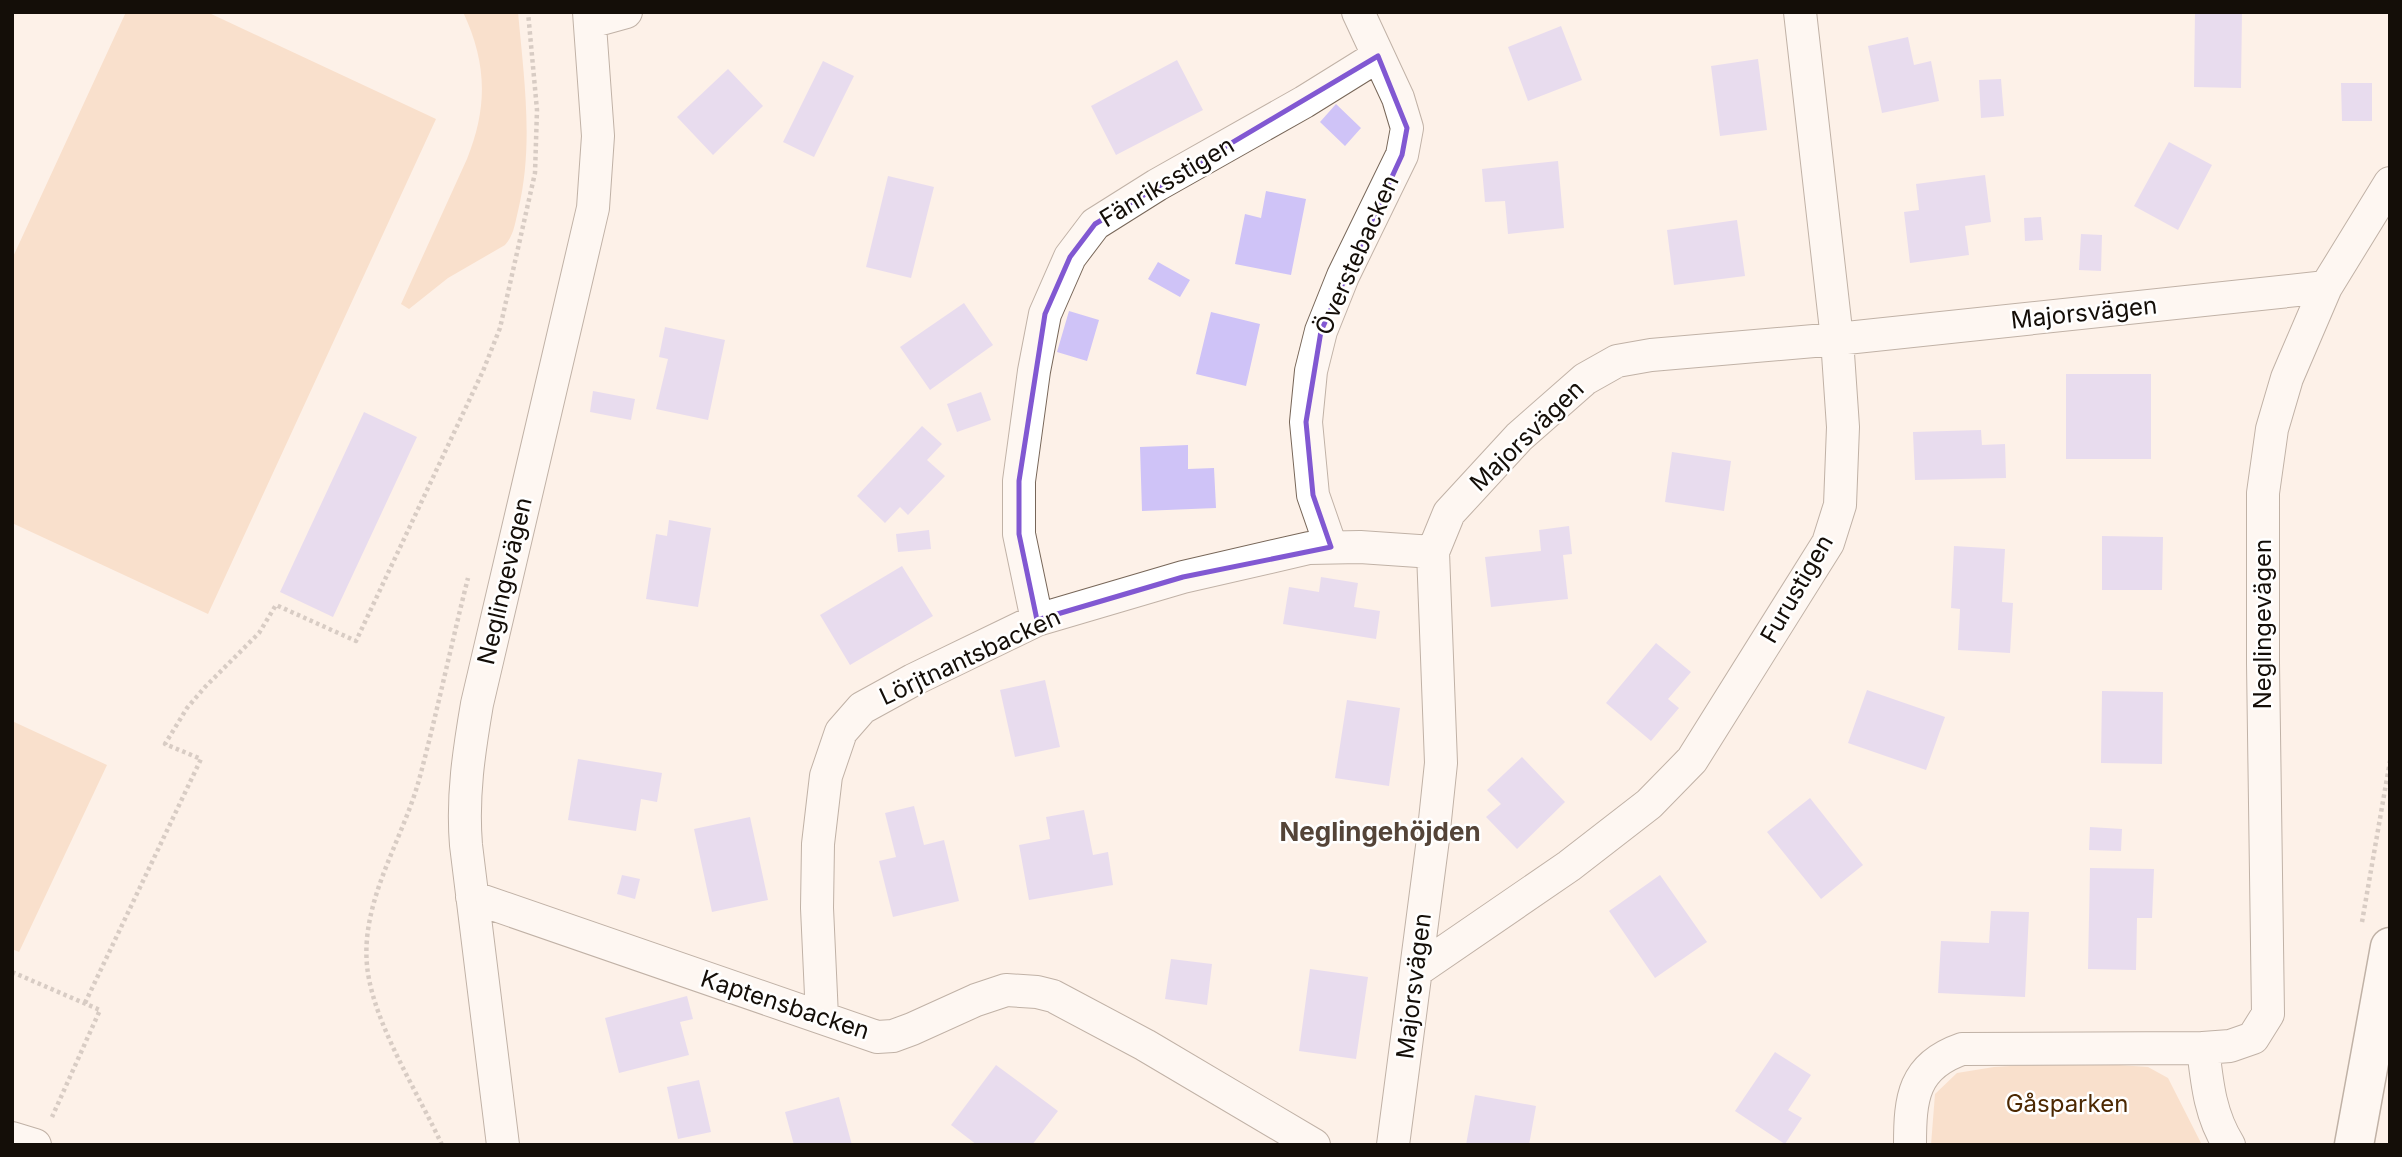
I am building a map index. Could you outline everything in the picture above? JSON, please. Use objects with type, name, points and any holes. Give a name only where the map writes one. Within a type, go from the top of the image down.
[{"type":"main road","points":[[2354,1145],[2390,947]]},
{"type":"main road","points":[[2372,1145],[2390,1003]]},
{"type":"street","name":"Neglingevägen","points":[[503,1145],[464,818],[469,751],[477,704],[593,208],[598,136],[589,17],[626,12]]},
{"type":"street","name":"Överstebacken","points":[[1331,547],[1313,495],[1306,422],[1311,371],[1321,331],[1343,276],[1402,155],[1407,128],[1398,98],[1358,12]]},
{"type":"street","name":"Furustigen","points":[[1416,971],[1569,866],[1649,804],[1692,760],[1828,543],[1840,505],[1843,427],[1837,339],[1800,12]]},
{"type":"street","name":"Fänriksstigen","points":[[1037,620],[1018,534],[1019,481],[1034,371],[1045,314],[1070,257],[1095,224],[1378,56]]},
{"type":"street","name":"Neglingevägen","points":[[1910,1145],[1910,1108],[1919,1083],[1932,1064],[1948,1054],[1962,1049],[2230,1046],[2252,1038],[2268,1014],[2263,493],[2272,429],[2287,378],[2326,288],[2390,183]]},
{"type":"street","name":"Majorsvägen","points":[[1393,1145],[1440,763],[1433,552],[1449,513],[1519,437],[1585,379],[1617,361],[1651,355],[1837,339],[2326,288]]},
{"type":"street","name":"Lörjtnantsbacken","points":[[822,1017],[817,908],[818,844],[826,776],[841,732],[862,708],[913,680],[1037,620],[1183,577],[1309,548],[1360,547],[1433,552]]},
{"type":"street","name":"Kaptensbacken","points":[[472,897],[877,1037],[893,1036],[1006,990],[1053,996],[1144,1045],[1314,1145]]},
{"type":"street","points":[[2203,1048],[2210,1104],[2221,1133],[2229,1145]]},
{"type":"street","points":[[12,1138],[43,1132]]},
{"type":"path","points":[[85,1003],[201,759],[165,744],[173,729],[205,687],[259,633],[276,605],[356,641],[483,371],[500,328],[535,173],[537,110],[528,12]]},
{"type":"path","points":[[12,972],[100,1010],[43,1132]]},
{"type":"highlighted area","points":[[1378,56],[1407,128],[1402,155],[1321,331],[1306,422],[1313,495],[1331,547],[1183,577],[1037,620],[1019,534],[1019,481],[1045,314],[1070,257],[1095,224]]},
{"type":"green space","points":[[126,12],[207,12],[436,119],[208,614],[12,523],[12,259]]},
{"type":"green space","points":[[463,12],[518,12],[527,137],[523,186],[514,229],[505,245],[448,278],[409,309],[401,304],[467,159],[479,121],[482,85],[480,67],[477,49]]},
{"type":"green space","points":[[12,721],[107,765],[19,952],[12,949]]},
{"type":"green space","name":"Gåsparken","points":[[2075,1062],[2148,1067],[2168,1078],[2202,1145],[1931,1145],[1935,1094],[1957,1073],[1994,1067]]},
{"type":"building","points":[[2195,12],[2242,12],[2241,88],[2194,87]]},
{"type":"building","points":[[1561,26],[1582,80],[1528,101],[1508,47]]},
{"type":"building","points":[[1908,37],[1914,65],[1931,61],[1939,101],[1882,113],[1868,46]]},
{"type":"building","points":[[1758,59],[1767,130],[1720,136],[1711,66]]},
{"type":"building","points":[[1177,60],[1203,110],[1116,155],[1091,106]]},
{"type":"building","points":[[823,61],[854,76],[814,157],[783,142]]},
{"type":"building","points":[[728,69],[763,106],[713,155],[677,117]]},
{"type":"building","points":[[2001,79],[2004,116],[1981,118],[1979,80]]},
{"type":"building","points":[[2341,83],[2372,83],[2372,121],[2342,121]]},
{"type":"building","points":[[1336,104],[1361,128],[1345,146],[1320,122]]},
{"type":"building","points":[[2169,142],[2212,165],[2178,230],[2134,206]]},
{"type":"building","points":[[1558,161],[1564,228],[1508,234],[1505,201],[1485,202],[1482,169]]},
{"type":"building","points":[[1985,175],[1991,222],[1965,226],[1969,255],[1910,263],[1904,212],[1919,210],[1916,184]]},
{"type":"building","points":[[888,176],[934,187],[911,278],[866,267]]},
{"type":"building","points":[[1266,191],[1306,199],[1291,275],[1235,264],[1245,214],[1261,218]]},
{"type":"building","points":[[2041,217],[2043,240],[2025,241],[2024,218]]},
{"type":"building","points":[[1737,220],[1745,276],[1674,285],[1667,230]]},
{"type":"building","points":[[2081,234],[2102,235],[2101,271],[2079,270]]},
{"type":"building","points":[[1158,262],[1190,280],[1180,297],[1148,279]]},
{"type":"building","points":[[964,303],[993,345],[930,390],[900,347]]},
{"type":"building","points":[[1069,311],[1099,320],[1087,361],[1057,352]]},
{"type":"building","points":[[1211,312],[1260,324],[1246,386],[1196,374]]},
{"type":"building","points":[[665,327],[725,340],[708,420],[656,409],[668,359],[659,357]]},
{"type":"building","points":[[2066,374],[2151,374],[2151,459],[2066,459]]},
{"type":"building","points":[[593,391],[635,399],[631,420],[590,412]]},
{"type":"building","points":[[981,392],[991,420],[957,432],[947,404]]},
{"type":"building","points":[[364,412],[417,437],[333,617],[280,592]]},
{"type":"building","points":[[922,426],[942,444],[927,460],[945,476],[908,515],[900,507],[885,523],[857,496]]},
{"type":"building","points":[[1981,430],[1982,445],[2005,444],[2006,478],[1915,480],[1913,432]]},
{"type":"building","points":[[1188,445],[1188,469],[1214,468],[1216,508],[1142,511],[1140,447]]},
{"type":"building","points":[[1672,452],[1731,461],[1724,511],[1665,502]]},
{"type":"building","points":[[669,520],[711,528],[698,607],[646,599],[656,534],[667,536]]},
{"type":"building","points":[[1569,526],[1572,554],[1563,555],[1568,599],[1491,607],[1485,557],[1541,551],[1539,530]]},
{"type":"building","points":[[929,530],[931,549],[898,552],[896,534]]},
{"type":"building","points":[[2102,536],[2163,537],[2162,590],[2102,590]]},
{"type":"building","points":[[1954,546],[2005,549],[2002,602],[2013,603],[2010,653],[1958,650],[1960,609],[1951,608]]},
{"type":"building","points":[[902,566],[933,616],[850,665],[820,615]]},
{"type":"building","points":[[1321,577],[1358,583],[1354,607],[1380,611],[1376,639],[1283,624],[1289,587],[1319,592]]},
{"type":"building","points":[[1656,643],[1691,672],[1668,699],[1679,708],[1651,741],[1606,703]]},
{"type":"building","points":[[1045,680],[1060,747],[1015,757],[1000,690]]},
{"type":"building","points":[[1867,690],[1945,717],[1926,770],[1848,743]]},
{"type":"building","points":[[2102,691],[2163,692],[2162,764],[2101,763]]},
{"type":"building","points":[[1347,700],[1400,708],[1389,786],[1335,778]]},
{"type":"building","points":[[1522,757],[1565,802],[1517,849],[1486,817],[1501,804],[1487,790]]},
{"type":"building","points":[[578,759],[662,773],[657,802],[641,799],[636,831],[568,820]]},
{"type":"building","points":[[1810,798],[1863,865],[1821,899],[1767,832]]},
{"type":"building","points":[[914,806],[924,845],[944,840],[959,901],[893,917],[879,861],[896,857],[885,813]]},
{"type":"building","points":[[1084,810],[1093,855],[1108,852],[1113,885],[1029,900],[1019,845],[1050,839],[1046,817]]},
{"type":"building","points":[[750,817],[768,900],[712,912],[694,829]]},
{"type":"building","points":[[2090,827],[2122,829],[2121,851],[2089,850]]},
{"type":"building","points":[[2090,868],[2154,869],[2152,918],[2137,918],[2136,970],[2088,969]]},
{"type":"building","points":[[622,875],[640,879],[635,899],[617,894]]},
{"type":"building","points":[[1660,875],[1707,942],[1655,978],[1609,911]]},
{"type":"building","points":[[1991,911],[2029,912],[2025,997],[1938,993],[1941,941],[1989,943]]},
{"type":"building","points":[[1171,959],[1212,964],[1207,1005],[1165,999]]},
{"type":"building","points":[[1310,969],[1368,977],[1356,1059],[1299,1051]]},
{"type":"building","points":[[687,996],[693,1019],[680,1022],[689,1055],[619,1073],[605,1018]]},
{"type":"building","points":[[1775,1052],[1811,1075],[1788,1110],[1802,1118],[1785,1144],[1735,1111]]},
{"type":"building","points":[[996,1065],[1058,1111],[1032,1145],[977,1145],[951,1125]]},
{"type":"building","points":[[699,1080],[711,1132],[678,1139],[667,1087]]},
{"type":"building","points":[[1475,1095],[1536,1106],[1529,1145],[1466,1145]]},
{"type":"building","points":[[839,1097],[852,1145],[794,1145],[785,1112]]},
{"type":"district","name":"Neglingehöjden","points":[[1380,832]]}]
